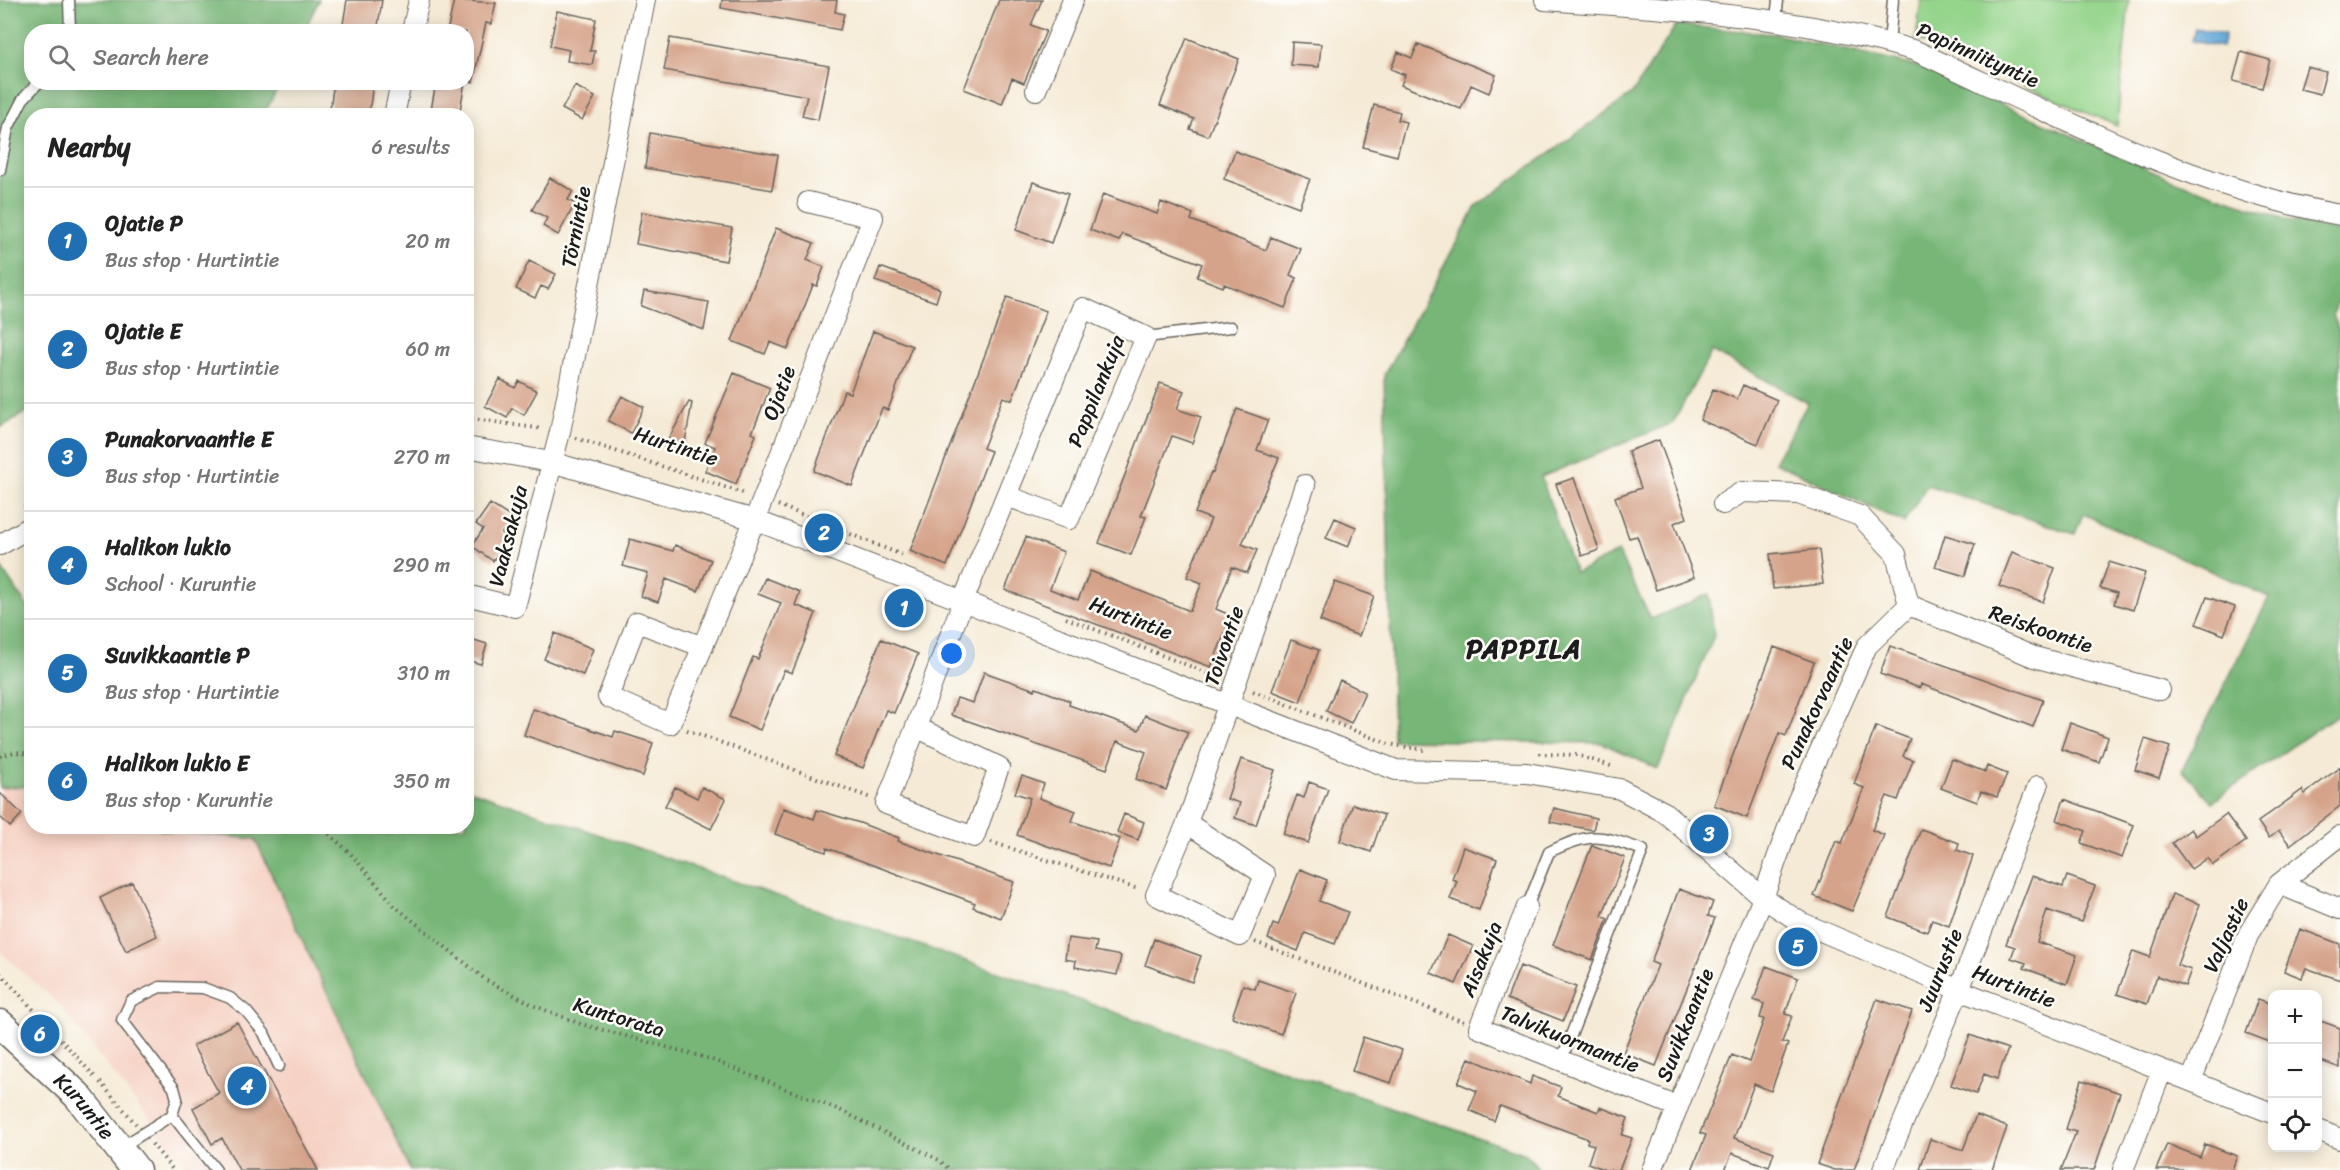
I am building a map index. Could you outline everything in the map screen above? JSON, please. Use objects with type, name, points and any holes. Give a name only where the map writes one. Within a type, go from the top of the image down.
[{"type":"street","points":[[414,24],[419,0]]},
{"type":"street","name":"Törnintie","points":[[550,462],[560,432],[645,0]]},
{"type":"street","points":[[1036,90],[1073,0]]},
{"type":"street","name":"Papinniityntie","points":[[1545,0],[1777,10],[1916,51],[2167,164],[2288,206],[2340,215]]},
{"type":"street","points":[[396,108],[399,90]]},
{"type":"street","name":"Ojatie","points":[[670,724],[764,500],[873,218],[808,202]]},
{"type":"street","name":"Pappilankuja","points":[[886,804],[963,601],[1083,308],[1146,337],[1069,519],[1007,496]]},
{"type":"street","name":"Hurtintie","points":[[474,448],[550,462],[755,520],[1396,770],[1527,773],[1620,789],[1664,812],[1763,898],[1800,922],[1959,990],[2268,1111]]},
{"type":"street","name":"Vaaksakuja","points":[[474,597],[515,607],[550,462]]},
{"type":"street","name":"Toivontie","points":[[1156,895],[1187,823],[1305,484]]},
{"type":"street","points":[[1723,504],[1742,492],[1798,494],[1860,516],[1896,554],[1909,606]]},
{"type":"street","points":[[0,545],[24,531]]},
{"type":"street","name":"Reiskoontie","points":[[1909,606],[2034,657],[2160,690]]},
{"type":"street","name":"Punakorvaantie","points":[[1763,898],[1797,802],[1867,646],[1909,606]]},
{"type":"street","points":[[670,724],[608,697],[637,622],[703,647]]},
{"type":"street","points":[[886,804],[974,837],[999,767],[916,727]]},
{"type":"street","name":"Juurustie","points":[[1884,1170],[1959,990],[2038,786]]},
{"type":"street","points":[[1156,895],[1240,936],[1265,874],[1187,823]]},
{"type":"street","name":"Valjastie","points":[[2191,1081],[2249,933],[2279,884],[2340,836]]},
{"type":"street","points":[[2279,884],[2340,909]]},
{"type":"street","name":"Suvikkaantie","points":[[1652,1170],[1763,898]]},
{"type":"street","name":"Aisakuja","points":[[1479,1028],[1527,907]]},
{"type":"street","name":"Kuruntie","points":[[0,1024],[77,1095],[128,1159]]},
{"type":"street","name":"Talvikuormantie","points":[[1479,1028],[1678,1107]]},
{"type":"street","points":[[2123,1170],[2162,1070]]},
{"type":"street","points":[[2322,1132],[2340,1139]]},
{"type":"lane","points":[[69,0],[70,24]]},
{"type":"lane","points":[[1889,43],[1893,0]]},
{"type":"lane","points":[[0,170],[8,128],[23,99],[31,90]]},
{"type":"lane","points":[[1146,337],[1231,327]]},
{"type":"lane","points":[[1527,907],[1549,852],[1564,844],[1602,836],[1643,850],[1561,1061]]},
{"type":"lane","points":[[128,1159],[172,1114],[177,1099],[174,1088],[122,1020],[131,1001],[160,987],[203,988],[230,998],[246,1011],[264,1034],[279,1066]]},
{"type":"lane","points":[[172,1114],[216,1170]]},
{"type":"path","name":"Hurtintie","points":[[474,418],[560,432],[764,500],[906,556]]},
{"type":"path","name":"Hurtintie","points":[[1060,616],[1389,744],[1428,751]]},
{"type":"path","points":[[670,724],[886,804]]},
{"type":"path","points":[[0,756],[15,752],[24,753]]},
{"type":"path","points":[[1532,754],[1577,755],[1617,768]]},
{"type":"path","name":"Kuntorata","points":[[329,834],[350,853],[396,907],[486,980],[536,1006],[581,1024],[707,1058],[842,1111],[939,1160],[950,1170]]},
{"type":"path","points":[[974,837],[1156,895]]},
{"type":"path","points":[[1240,936],[1479,1028]]},
{"type":"shaded area","points":[[24,786],[24,834],[203,834],[255,839],[410,1170],[189,1170],[57,1002],[0,952],[0,788]]},
{"type":"green space","points":[[0,0],[319,0],[307,24],[24,24],[24,90],[276,90],[268,108],[24,108],[24,413],[0,428]]},
{"type":"green space","points":[[1921,0],[2129,0],[2117,126],[1916,39]]},
{"type":"green space","points":[[1676,25],[1775,34],[1916,66],[2167,178],[2288,220],[2340,231],[2340,294],[2333,315],[2340,333],[2340,713],[2212,802],[2182,770],[2269,597],[2083,514],[2075,534],[1927,485],[1904,523],[1774,462],[1808,403],[1712,351],[1673,423],[1541,477],[1575,573],[1618,552],[1651,619],[1709,594],[1714,636],[1658,769],[1602,743],[1393,740],[1384,375],[1477,205],[1632,94]]},
{"type":"green space","points":[[0,566],[24,602],[24,786],[0,788]]},
{"type":"green space","points":[[474,791],[1526,1154],[1540,1170],[410,1170],[255,839],[203,834],[474,834]]},
{"type":"water","points":[[2195,28],[2225,34],[2222,47],[2192,41]]},
{"type":"building","points":[[347,0],[382,0],[378,24],[343,24]]},
{"type":"building","points":[[454,0],[496,3],[491,24],[486,23],[474,77],[474,24],[449,24]]},
{"type":"building","points":[[722,0],[837,0],[835,12],[844,14],[840,30],[721,8]]},
{"type":"building","points":[[999,0],[1042,0],[1031,25],[1046,31],[1024,83],[1012,78],[1002,104],[964,89]]},
{"type":"building","points":[[557,11],[596,19],[590,51],[595,51],[592,65],[567,61],[569,50],[550,46]]},
{"type":"building","points":[[670,38],[829,66],[818,120],[802,116],[807,96],[664,70]]},
{"type":"building","points":[[1187,38],[1239,59],[1208,136],[1190,129],[1194,119],[1160,105]]},
{"type":"building","points":[[1292,42],[1321,44],[1319,67],[1291,65]]},
{"type":"building","points":[[1418,44],[1496,75],[1489,93],[1471,85],[1461,109],[1401,85],[1405,75],[1391,69],[1398,52],[1412,58]]},
{"type":"building","points":[[2241,52],[2270,60],[2262,88],[2233,81]]},
{"type":"building","points":[[2307,67],[2326,72],[2320,94],[2300,89]]},
{"type":"building","points":[[575,86],[595,97],[582,120],[562,109]]},
{"type":"building","points":[[333,90],[372,90],[370,108],[330,108]]},
{"type":"building","points":[[435,90],[464,90],[460,108],[431,108]]},
{"type":"building","points":[[1374,105],[1400,112],[1398,120],[1406,122],[1397,156],[1363,147]]},
{"type":"building","points":[[650,133],[778,155],[772,190],[645,168]]},
{"type":"building","points":[[1235,151],[1310,179],[1299,207],[1224,179]]},
{"type":"building","points":[[550,178],[573,191],[568,200],[575,204],[558,235],[543,226],[547,218],[532,210]]},
{"type":"building","points":[[1033,182],[1068,194],[1051,243],[1016,230]]},
{"type":"building","points":[[1103,194],[1157,214],[1161,202],[1193,214],[1191,220],[1266,250],[1271,237],[1301,249],[1290,275],[1297,278],[1285,308],[1224,284],[1223,287],[1197,277],[1202,264],[1122,234],[1119,241],[1090,230]]},
{"type":"building","points":[[642,212],[732,228],[726,261],[636,244]]},
{"type":"building","points":[[776,228],[814,243],[807,260],[824,267],[817,286],[813,285],[788,349],[770,342],[765,354],[732,341]]},
{"type":"building","points":[[529,261],[556,274],[548,289],[541,286],[535,298],[516,289]]},
{"type":"building","points":[[880,267],[940,289],[936,302],[875,281]]},
{"type":"building","points":[[644,291],[709,302],[704,330],[641,306]]},
{"type":"building","points":[[1007,297],[1046,311],[1012,400],[1003,397],[983,448],[991,451],[947,566],[910,551]]},
{"type":"building","points":[[873,331],[912,346],[888,410],[882,408],[852,486],[814,471],[844,391],[850,393]]},
{"type":"building","points":[[734,373],[770,388],[752,433],[756,435],[736,484],[705,471],[715,447],[705,443]]},
{"type":"building","points":[[500,379],[515,388],[519,381],[537,391],[524,415],[512,408],[507,418],[485,406]]},
{"type":"building","points":[[1160,383],[1184,391],[1177,409],[1201,417],[1192,443],[1172,436],[1141,516],[1146,517],[1131,555],[1099,543]]},
{"type":"building","points":[[1743,385],[1777,400],[1758,444],[1700,420],[1713,389],[1737,399]]},
{"type":"building","points":[[622,396],[644,407],[631,433],[608,421]]},
{"type":"building","points":[[689,402],[692,403],[685,442],[678,455],[664,447]]},
{"type":"building","points":[[1237,409],[1268,420],[1257,450],[1279,458],[1242,544],[1257,550],[1247,573],[1232,567],[1216,609],[1232,616],[1211,667],[1005,590],[1026,537],[1064,552],[1050,589],[1078,600],[1090,571],[1190,611],[1202,583],[1187,577],[1211,519],[1195,513]]},
{"type":"building","points":[[1659,440],[1687,518],[1674,523],[1694,577],[1656,590],[1637,536],[1629,538],[1615,497],[1641,488],[1628,451]]},
{"type":"building","points":[[1574,478],[1599,550],[1582,556],[1556,484]]},
{"type":"building","points":[[490,504],[512,518],[502,533],[508,538],[493,561],[474,547],[474,543],[483,529],[476,524]]},
{"type":"building","points":[[1335,518],[1356,527],[1348,547],[1326,538]]},
{"type":"building","points":[[1945,535],[1975,544],[1965,576],[1935,567]]},
{"type":"building","points":[[630,539],[673,551],[675,545],[711,560],[698,591],[666,579],[658,602],[641,596],[648,573],[623,566]]},
{"type":"building","points":[[1819,549],[1823,584],[1773,589],[1770,554]]},
{"type":"building","points":[[2012,552],[2055,568],[2043,602],[1999,586]]},
{"type":"building","points":[[2109,562],[2145,573],[2133,610],[2114,604],[2117,593],[2100,588]]},
{"type":"building","points":[[765,578],[800,592],[795,605],[816,613],[792,673],[784,670],[760,730],[729,717],[753,657],[758,659],[781,603],[758,594]]},
{"type":"building","points":[[1335,582],[1374,596],[1359,636],[1320,621]]},
{"type":"building","points":[[2207,597],[2235,607],[2224,635],[2196,624]]},
{"type":"building","points":[[555,633],[593,649],[583,675],[544,659]]},
{"type":"building","points":[[881,639],[918,654],[894,713],[886,710],[863,768],[834,756]]},
{"type":"building","points":[[474,640],[487,644],[481,664],[474,662]]},
{"type":"building","points":[[1291,640],[1319,650],[1300,702],[1272,691]]},
{"type":"building","points":[[1890,646],[2043,700],[2033,727],[1921,684],[1920,688],[1880,674]]},
{"type":"building","points":[[1774,647],[1814,662],[1786,736],[1779,733],[1747,818],[1714,805]]},
{"type":"building","points":[[984,672],[1035,690],[1036,688],[1070,701],[1069,705],[1139,730],[1145,715],[1188,732],[1166,790],[1136,779],[1146,752],[1117,741],[1107,769],[951,715],[957,698],[973,703]]},
{"type":"building","points":[[1340,680],[1365,692],[1351,723],[1326,711]]},
{"type":"building","points":[[533,709],[613,737],[615,731],[653,743],[643,776],[524,735]]},
{"type":"building","points":[[2070,723],[2108,737],[2099,762],[2061,749]]},
{"type":"building","points":[[1876,726],[1910,739],[1903,756],[1913,760],[1898,800],[1887,796],[1872,830],[1884,835],[1852,911],[1814,896],[1836,841],[1842,843],[1864,788],[1854,784]]},
{"type":"building","points":[[2145,739],[2170,747],[2159,778],[2135,770]]},
{"type":"building","points":[[1241,759],[1275,770],[1256,825],[1235,818],[1240,803],[1227,799]]},
{"type":"building","points":[[1952,759],[1985,772],[1987,766],[2007,774],[1997,797],[1981,791],[1977,802],[1941,788]]},
{"type":"building","points":[[2340,767],[2340,806],[2290,845],[2279,831],[2269,838],[2258,822],[2302,790],[2305,794]]},
{"type":"building","points":[[1022,776],[1044,784],[1039,798],[1076,811],[1072,821],[1120,839],[1109,868],[1017,835],[1030,798],[1015,793]]},
{"type":"building","points":[[1309,782],[1328,789],[1308,843],[1283,834],[1297,795],[1304,798]]},
{"type":"building","points":[[675,787],[697,798],[702,787],[726,799],[711,829],[665,806]]},
{"type":"building","points":[[0,793],[22,814],[10,827],[0,817]]},
{"type":"building","points":[[2064,799],[2134,825],[2122,858],[2081,843],[2086,831],[2057,820]]},
{"type":"building","points":[[1353,804],[1384,815],[1371,852],[1340,841]]},
{"type":"building","points":[[784,808],[814,819],[817,810],[860,823],[899,838],[898,841],[1014,882],[1001,918],[973,907],[975,903],[827,848],[826,852],[775,834]]},
{"type":"building","points":[[1554,808],[1596,818],[1593,830],[1550,822]]},
{"type":"building","points":[[1124,814],[1144,822],[1138,840],[1117,832]]},
{"type":"building","points":[[2226,814],[2246,841],[2213,865],[2207,858],[2191,869],[2172,843],[2191,829],[2196,836]]},
{"type":"building","points":[[1921,829],[1959,843],[1957,850],[1973,856],[1949,926],[1932,920],[1927,932],[1888,917]]},
{"type":"building","points":[[1592,845],[1625,858],[1602,916],[1608,919],[1592,960],[1553,945]]},
{"type":"building","points":[[1463,847],[1497,859],[1479,910],[1450,899],[1457,881],[1452,879]]},
{"type":"building","points":[[1300,869],[1327,880],[1319,901],[1348,912],[1335,944],[1305,933],[1298,951],[1268,939],[1273,924],[1278,926]]},
{"type":"building","points":[[2032,876],[2063,887],[2067,876],[2095,886],[2081,922],[2047,910],[2037,942],[2077,955],[2067,984],[2024,968],[2026,963],[2011,958],[2015,947],[2006,944]]},
{"type":"building","points":[[132,882],[157,936],[126,951],[100,898]]},
{"type":"building","points":[[1679,889],[1713,902],[1708,916],[1715,918],[1656,1066],[1623,1053],[1658,965],[1651,962]]},
{"type":"building","points":[[2172,894],[2200,904],[2177,965],[2191,970],[2185,986],[2157,976],[2147,1004],[2117,994],[2133,951],[2150,957]]},
{"type":"building","points":[[2300,929],[2340,944],[2340,980],[2306,968],[2302,978],[2284,971]]},
{"type":"building","points":[[1448,935],[1473,946],[1456,984],[1431,973]]},
{"type":"building","points":[[1068,938],[1097,942],[1095,951],[1121,956],[1117,975],[1075,967],[1076,961],[1065,959]]},
{"type":"building","points":[[1154,939],[1201,956],[1192,982],[1145,965]]},
{"type":"building","points":[[1520,966],[1576,987],[1563,1021],[1507,999]]},
{"type":"building","points":[[1766,966],[1798,978],[1785,1014],[1792,1016],[1782,1042],[1788,1044],[1771,1091],[1754,1084],[1734,1138],[1774,1152],[1769,1167],[1732,1153],[1725,1170],[1692,1170],[1706,1135],[1700,1133],[1732,1055],[1749,1062],[1764,1019],[1760,1018],[1764,1004],[1754,1000]]},
{"type":"building","points":[[1258,980],[1296,993],[1281,1034],[1232,1017],[1243,985],[1255,989]]},
{"type":"building","points":[[1877,999],[1912,1011],[1854,1170],[1835,1170],[1817,1164]]},
{"type":"building","points":[[2258,999],[2268,1003],[2268,1041],[2246,1033]]},
{"type":"building","points":[[2322,1021],[2340,1028],[2340,1068],[2322,1061]]},
{"type":"building","points":[[237,1022],[318,1170],[239,1170],[222,1138],[212,1144],[193,1108],[219,1093],[193,1046]]},
{"type":"building","points":[[1970,1035],[2008,1049],[1997,1079],[1984,1074],[1976,1094],[1951,1085]]},
{"type":"building","points":[[1363,1037],[1402,1050],[1391,1083],[1352,1071]]},
{"type":"building","points":[[1469,1058],[1530,1084],[1532,1076],[1561,1087],[1558,1096],[1598,1112],[1600,1107],[1628,1118],[1622,1135],[1632,1138],[1619,1170],[1605,1170],[1588,1163],[1594,1145],[1587,1143],[1588,1139],[1500,1106],[1494,1121],[1469,1110],[1477,1091],[1458,1083]]},
{"type":"building","points":[[2082,1080],[2120,1093],[2094,1170],[2061,1170],[2076,1132],[2066,1129]]},
{"type":"building","points":[[1976,1115],[2007,1127],[1992,1170],[1920,1170],[1930,1139],[1963,1150]]},
{"type":"building","points":[[2167,1144],[2200,1157],[2205,1144],[2237,1156],[2232,1170],[2156,1170]]},
{"type":"place","name":"Ojatie E","points":[[824,533]]},
{"type":"place","name":"Ojatie P","points":[[904,608]]},
{"type":"place","name":"Punakorvaantie E","points":[[1709,834]]},
{"type":"place","name":"Suvikkaantie P","points":[[1798,947]]},
{"type":"place","name":"Halikon lukio E","points":[[40,1034]]},
{"type":"place","name":"Halikon lukio","points":[[247,1086]]},
{"type":"district","name":"PAPPILA","points":[[1524,649]]}]
